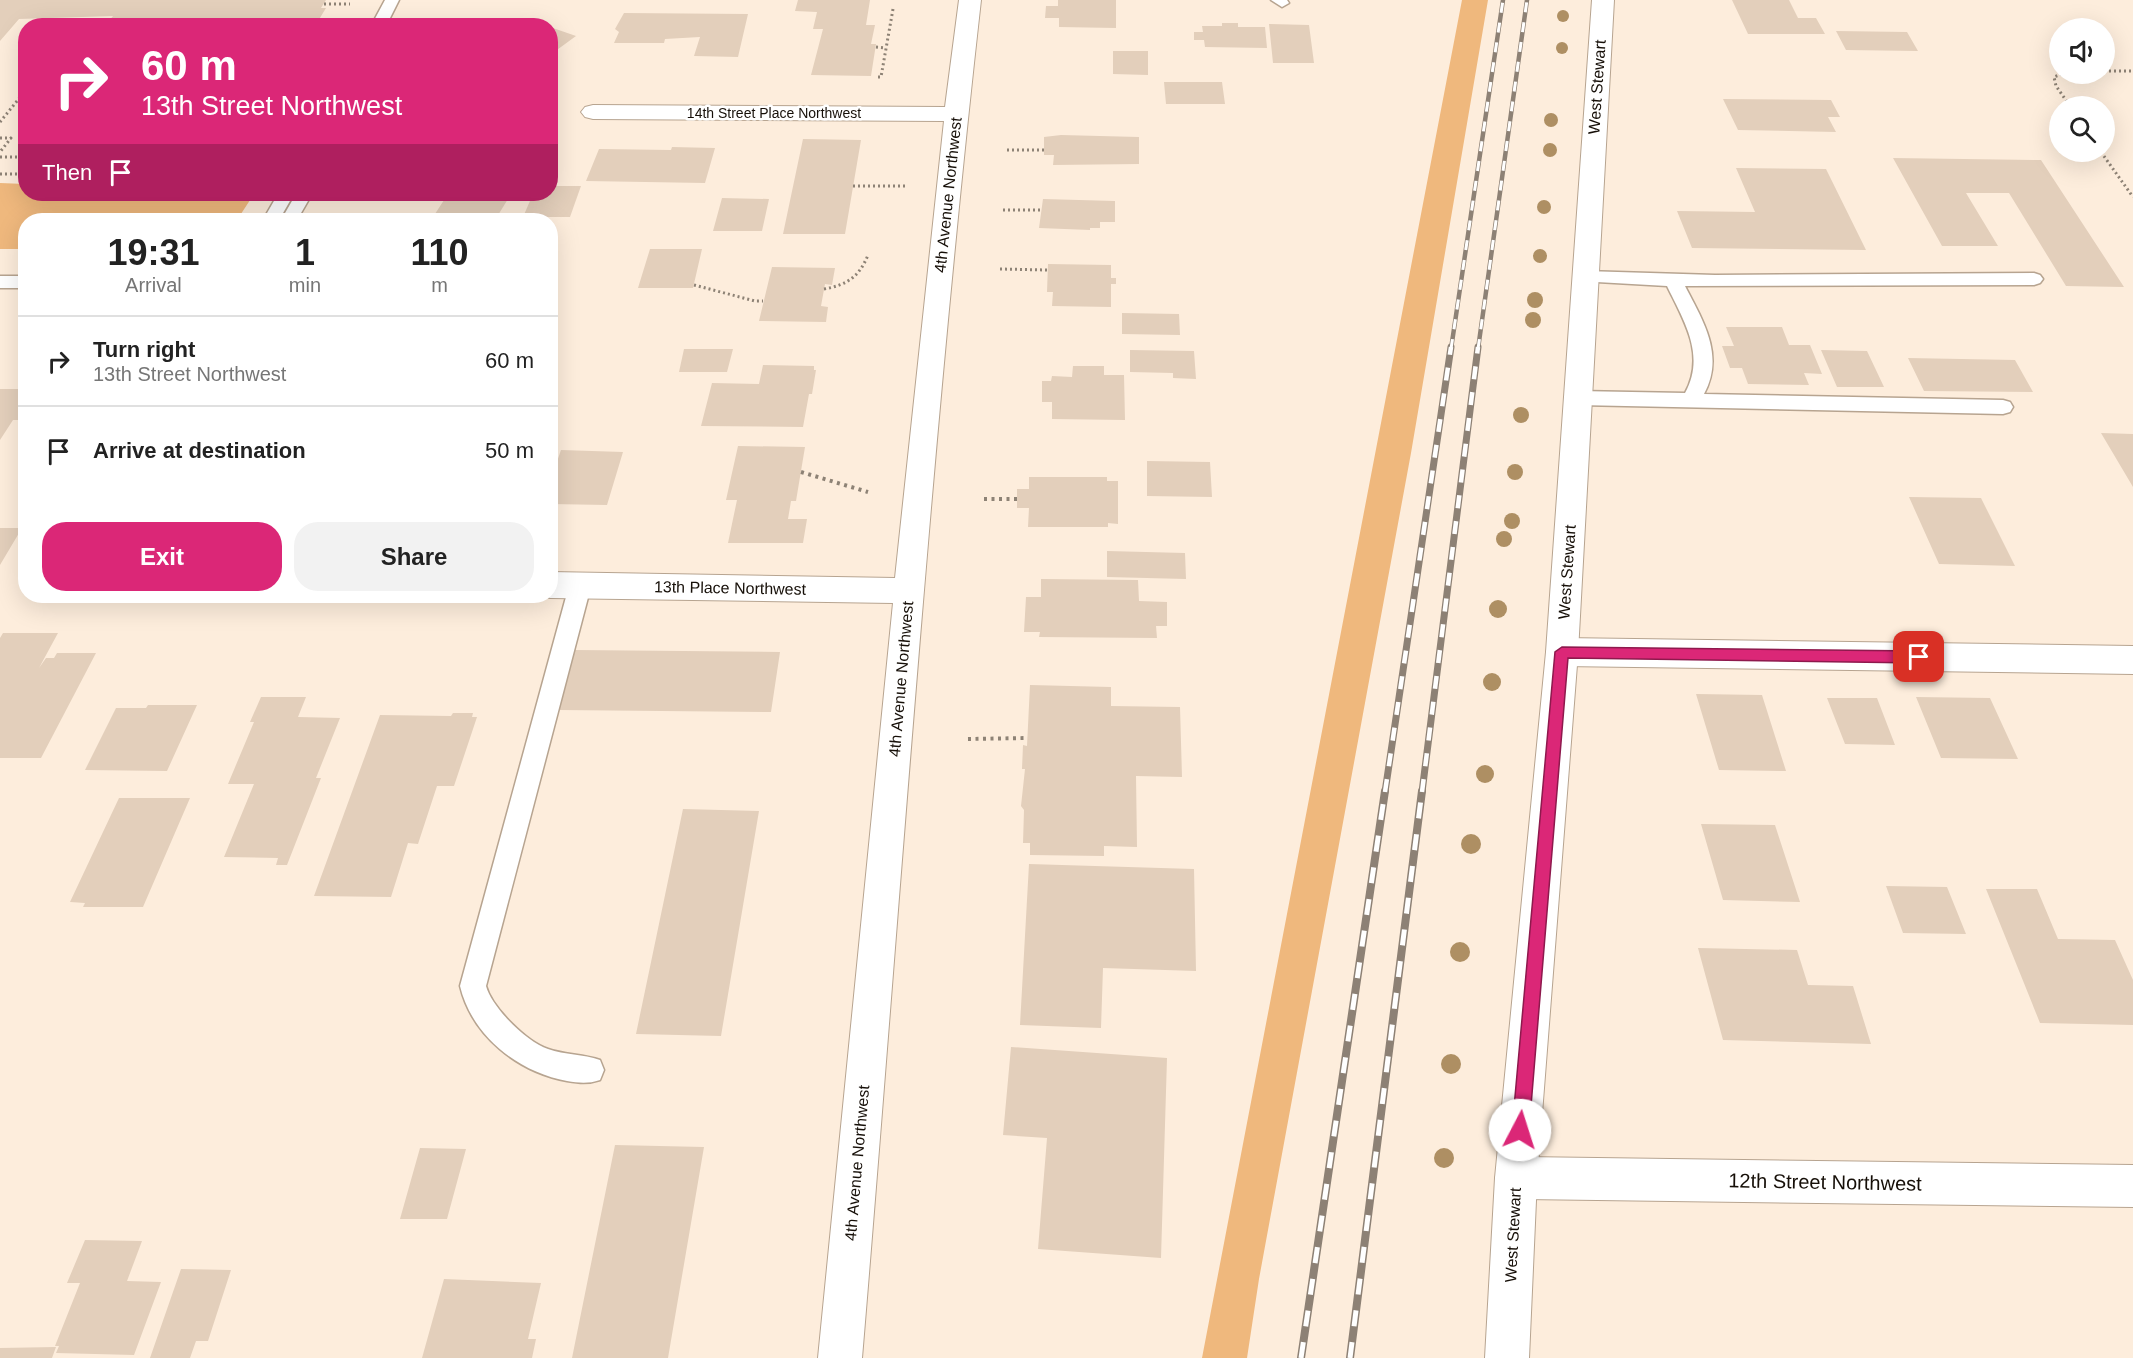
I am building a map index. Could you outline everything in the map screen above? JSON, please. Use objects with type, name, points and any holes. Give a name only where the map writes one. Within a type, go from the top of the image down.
[{"type":"street","name":"4th Avenue Northwest","points":[[840,1358],[909,591],[956,114],[970,0]]},
{"type":"street","name":"West Stewart","points":[[1507,1358],[1516,1178],[1562,652],[1603,0]]},
{"type":"street","name":"14th Street Place Northwest","points":[[592,112],[956,114]]},
{"type":"street","name":"13th Place Northwest","points":[[565,585],[909,591]]},
{"type":"street","points":[[1562,652],[2133,660]]},
{"type":"street","name":"12th Street Northwest","points":[[1516,1178],[2133,1186]]},
{"type":"lane","points":[[382,18],[392,0]]},
{"type":"lane","points":[[398,18],[408,0]]},
{"type":"lane","points":[[1585,277],[1673,280],[2034,279]]},
{"type":"lane","points":[[1673,280],[1699,334],[1704,358],[1703,376],[1691,400]]},
{"type":"lane","points":[[0,282],[18,282]]},
{"type":"lane","points":[[0,297],[18,297]]},
{"type":"lane","points":[[1578,398],[2003,407]]},
{"type":"lane","points":[[565,585],[473,986],[481,1006],[514,1046],[562,1068],[590,1070]]},
{"type":"path","points":[[324,4],[342,3],[344,0]]},
{"type":"path","points":[[871,77],[881,77],[893,9]]},
{"type":"path","points":[[876,47],[886,48]]},
{"type":"path","points":[[2115,71],[2133,71]]},
{"type":"path","points":[[0,122],[18,100]]},
{"type":"path","points":[[0,138],[11,138],[0,152]]},
{"type":"path","points":[[1007,150],[1044,150]]},
{"type":"path","points":[[0,158],[18,157]]},
{"type":"path","points":[[2108,162],[2133,197]]},
{"type":"path","points":[[0,174],[18,174]]},
{"type":"path","points":[[853,186],[908,186]]},
{"type":"path","points":[[1003,210],[1042,210]]},
{"type":"path","points":[[824,289],[843,285],[856,278],[863,269],[868,255]]},
{"type":"path","points":[[1000,269],[1047,270]]},
{"type":"path","points":[[694,285],[755,301],[764,301]]},
{"type":"path","points":[[801,472],[868,492]]},
{"type":"path","points":[[984,499],[1017,499]]},
{"type":"path","points":[[968,739],[1028,738]]},
{"type":"shaded area","points":[[1462,0],[1488,0],[1411,453],[1259,1279],[1247,1358],[1202,1358]]},
{"type":"shaded area","points":[[0,183],[18,184],[18,201],[249,201],[242,213],[18,213],[18,249],[0,249]]},
{"type":"building","points":[[0,0],[326,0],[321,8],[326,8],[320,18],[111,18],[113,16],[18,18],[0,41]]},
{"type":"building","points":[[798,0],[870,0],[866,25],[875,25],[871,44],[876,44],[871,76],[811,75],[823,29],[813,29],[817,12],[795,11]]},
{"type":"building","points":[[1058,0],[1116,0],[1116,28],[1059,27],[1059,18],[1045,18],[1046,6],[1058,6]]},
{"type":"building","points":[[1732,0],[1789,0],[1798,18],[1816,18],[1825,34],[1748,34]]},
{"type":"building","points":[[624,13],[748,14],[738,57],[694,56],[700,37],[665,39],[664,43],[614,43],[619,32],[615,29]]},
{"type":"building","points":[[1222,23],[1238,23],[1238,27],[1265,27],[1267,48],[1205,47],[1204,40],[1194,40],[1194,32],[1203,32],[1202,26],[1222,26]]},
{"type":"building","points":[[1269,24],[1309,25],[1314,63],[1273,63]]},
{"type":"building","points":[[558,30],[576,36],[558,49]]},
{"type":"building","points":[[1836,31],[1907,32],[1918,51],[1846,50]]},
{"type":"building","points":[[1113,51],[1148,51],[1148,75],[1113,74]]},
{"type":"building","points":[[1164,82],[1222,82],[1225,104],[1166,104]]},
{"type":"building","points":[[1723,99],[1831,100],[1840,117],[1828,117],[1836,132],[1738,130]]},
{"type":"building","points":[[1061,135],[1139,137],[1139,164],[1053,165],[1054,155],[1044,155],[1044,137]]},
{"type":"building","points":[[803,139],[861,140],[845,234],[783,234]]},
{"type":"building","points":[[672,147],[715,148],[705,183],[586,181],[599,149],[671,150]]},
{"type":"building","points":[[1893,158],[2041,160],[2124,287],[2066,286],[2009,193],[1966,193],[1998,246],[1942,246]]},
{"type":"building","points":[[1736,168],[1826,169],[1866,250],[1692,248],[1677,211],[1755,212]]},
{"type":"building","points":[[558,186],[581,186],[570,217],[558,217],[558,213],[525,213],[530,201],[558,201]]},
{"type":"building","points":[[722,198],[769,199],[762,231],[713,231]]},
{"type":"building","points":[[1043,199],[1115,201],[1115,222],[1100,222],[1100,228],[1090,228],[1090,230],[1039,228]]},
{"type":"building","points":[[443,201],[507,201],[499,213],[436,213]]},
{"type":"building","points":[[650,249],[702,249],[693,288],[638,288]]},
{"type":"building","points":[[1048,264],[1111,265],[1111,278],[1116,278],[1116,284],[1111,284],[1111,307],[1052,306],[1053,292],[1047,292]]},
{"type":"building","points":[[772,267],[835,268],[832,285],[825,284],[821,306],[828,307],[826,322],[759,321]]},
{"type":"building","points":[[1122,313],[1179,314],[1180,335],[1122,334]]},
{"type":"building","points":[[1726,327],[1782,327],[1789,345],[1810,345],[1822,374],[1804,373],[1809,385],[1748,384],[1742,368],[1730,368],[1722,346],[1734,346]]},
{"type":"building","points":[[684,349],[733,349],[727,372],[679,372]]},
{"type":"building","points":[[1130,350],[1194,351],[1196,379],[1173,378],[1173,373],[1130,372]]},
{"type":"building","points":[[1821,350],[1867,351],[1884,387],[1837,387]]},
{"type":"building","points":[[1908,358],[2015,360],[2033,392],[1924,391]]},
{"type":"building","points":[[763,365],[814,366],[816,370],[812,394],[809,394],[803,427],[701,426],[712,383],[759,384]]},
{"type":"building","points":[[1073,366],[1104,366],[1104,375],[1124,375],[1125,420],[1052,419],[1052,402],[1042,402],[1042,381],[1051,381],[1052,376],[1072,377]]},
{"type":"building","points":[[0,389],[18,389],[18,420],[13,420],[0,440]]},
{"type":"building","points":[[2101,433],[2133,434],[2133,487]]},
{"type":"building","points":[[738,446],[805,447],[796,501],[791,501],[788,519],[807,519],[803,543],[728,543],[737,500],[726,500]]},
{"type":"building","points":[[561,450],[623,452],[607,505],[558,504],[558,459]]},
{"type":"building","points":[[1147,461],[1210,462],[1212,497],[1147,496]]},
{"type":"building","points":[[1029,477],[1107,477],[1107,481],[1118,481],[1118,524],[1108,523],[1108,527],[1028,527],[1029,508],[1017,508],[1017,489],[1029,489]]},
{"type":"building","points":[[1909,497],[1981,498],[2015,566],[1939,564]]},
{"type":"building","points":[[0,528],[18,528],[18,535],[0,565]]},
{"type":"building","points":[[1107,551],[1185,553],[1186,579],[1107,577]]},
{"type":"building","points":[[1041,579],[1138,580],[1139,601],[1167,602],[1167,626],[1156,626],[1157,638],[1039,637],[1040,632],[1024,632],[1026,597],[1041,597]]},
{"type":"building","points":[[3,633],[58,633],[39,668],[46,658],[54,658],[57,653],[96,653],[41,758],[0,758],[0,638]]},
{"type":"building","points":[[575,650],[780,652],[771,712],[559,710]]},
{"type":"building","points":[[1030,685],[1111,687],[1111,706],[1180,707],[1182,777],[1136,776],[1137,847],[1104,846],[1104,856],[1030,855],[1030,843],[1023,843],[1024,810],[1021,806],[1025,769],[1022,769],[1023,745],[1027,746]]},
{"type":"building","points":[[1696,694],[1762,695],[1786,771],[1719,770]]},
{"type":"building","points":[[261,697],[306,697],[298,717],[340,718],[316,778],[321,778],[287,865],[276,865],[278,858],[224,857],[254,784],[228,784],[254,722],[250,722]]},
{"type":"building","points":[[1916,697],[1990,698],[2018,759],[1941,758]]},
{"type":"building","points":[[1827,698],[1877,698],[1895,745],[1845,744]]},
{"type":"building","points":[[148,705],[197,705],[167,771],[85,770],[116,708],[146,708]]},
{"type":"building","points":[[453,713],[473,713],[472,717],[477,717],[454,786],[437,786],[418,844],[408,843],[391,897],[314,896],[380,715],[451,716]]},
{"type":"building","points":[[119,798],[190,798],[143,907],[83,907],[85,903],[70,902]]},
{"type":"building","points":[[683,809],[759,811],[721,1036],[636,1034]]},
{"type":"building","points":[[1701,824],[1775,825],[1800,902],[1723,900]]},
{"type":"building","points":[[1029,864],[1194,869],[1196,971],[1103,968],[1101,1028],[1020,1025]]},
{"type":"building","points":[[1886,886],[1947,887],[1966,934],[1903,933]]},
{"type":"building","points":[[1986,889],[2037,889],[2058,939],[2115,940],[2133,980],[2133,1025],[2040,1023]]},
{"type":"building","points":[[1698,948],[1797,950],[1808,985],[1853,986],[1871,1044],[1723,1040]]},
{"type":"building","points":[[1011,1047],[1167,1058],[1161,1258],[1038,1249],[1047,1138],[1003,1135]]},
{"type":"building","points":[[615,1145],[704,1147],[668,1358],[572,1358]]},
{"type":"building","points":[[420,1148],[466,1149],[447,1219],[400,1219]]},
{"type":"building","points":[[85,1240],[142,1241],[127,1281],[161,1282],[134,1355],[56,1353],[59,1346],[55,1346],[80,1283],[67,1283]]},
{"type":"building","points":[[181,1269],[231,1270],[208,1341],[196,1341],[190,1358],[150,1358]]},
{"type":"building","points":[[444,1279],[541,1283],[528,1339],[536,1339],[532,1358],[422,1358]]},
{"type":"building","points":[[56,1347],[52,1358],[0,1358],[0,1348]]},
{"type":"railway","points":[[1451,349],[1503,0]]},
{"type":"railway","points":[[1478,349],[1527,0]]},
{"type":"railway","points":[[1385,792],[1451,347]]},
{"type":"railway","points":[[1422,792],[1478,347]]},
{"type":"railway","points":[[1301,1358],[1385,791]]},
{"type":"railway","points":[[1350,1358],[1422,791]]},
{"type":"route","points":[[1520,1130],[1562,652],[1919,657]]}]
